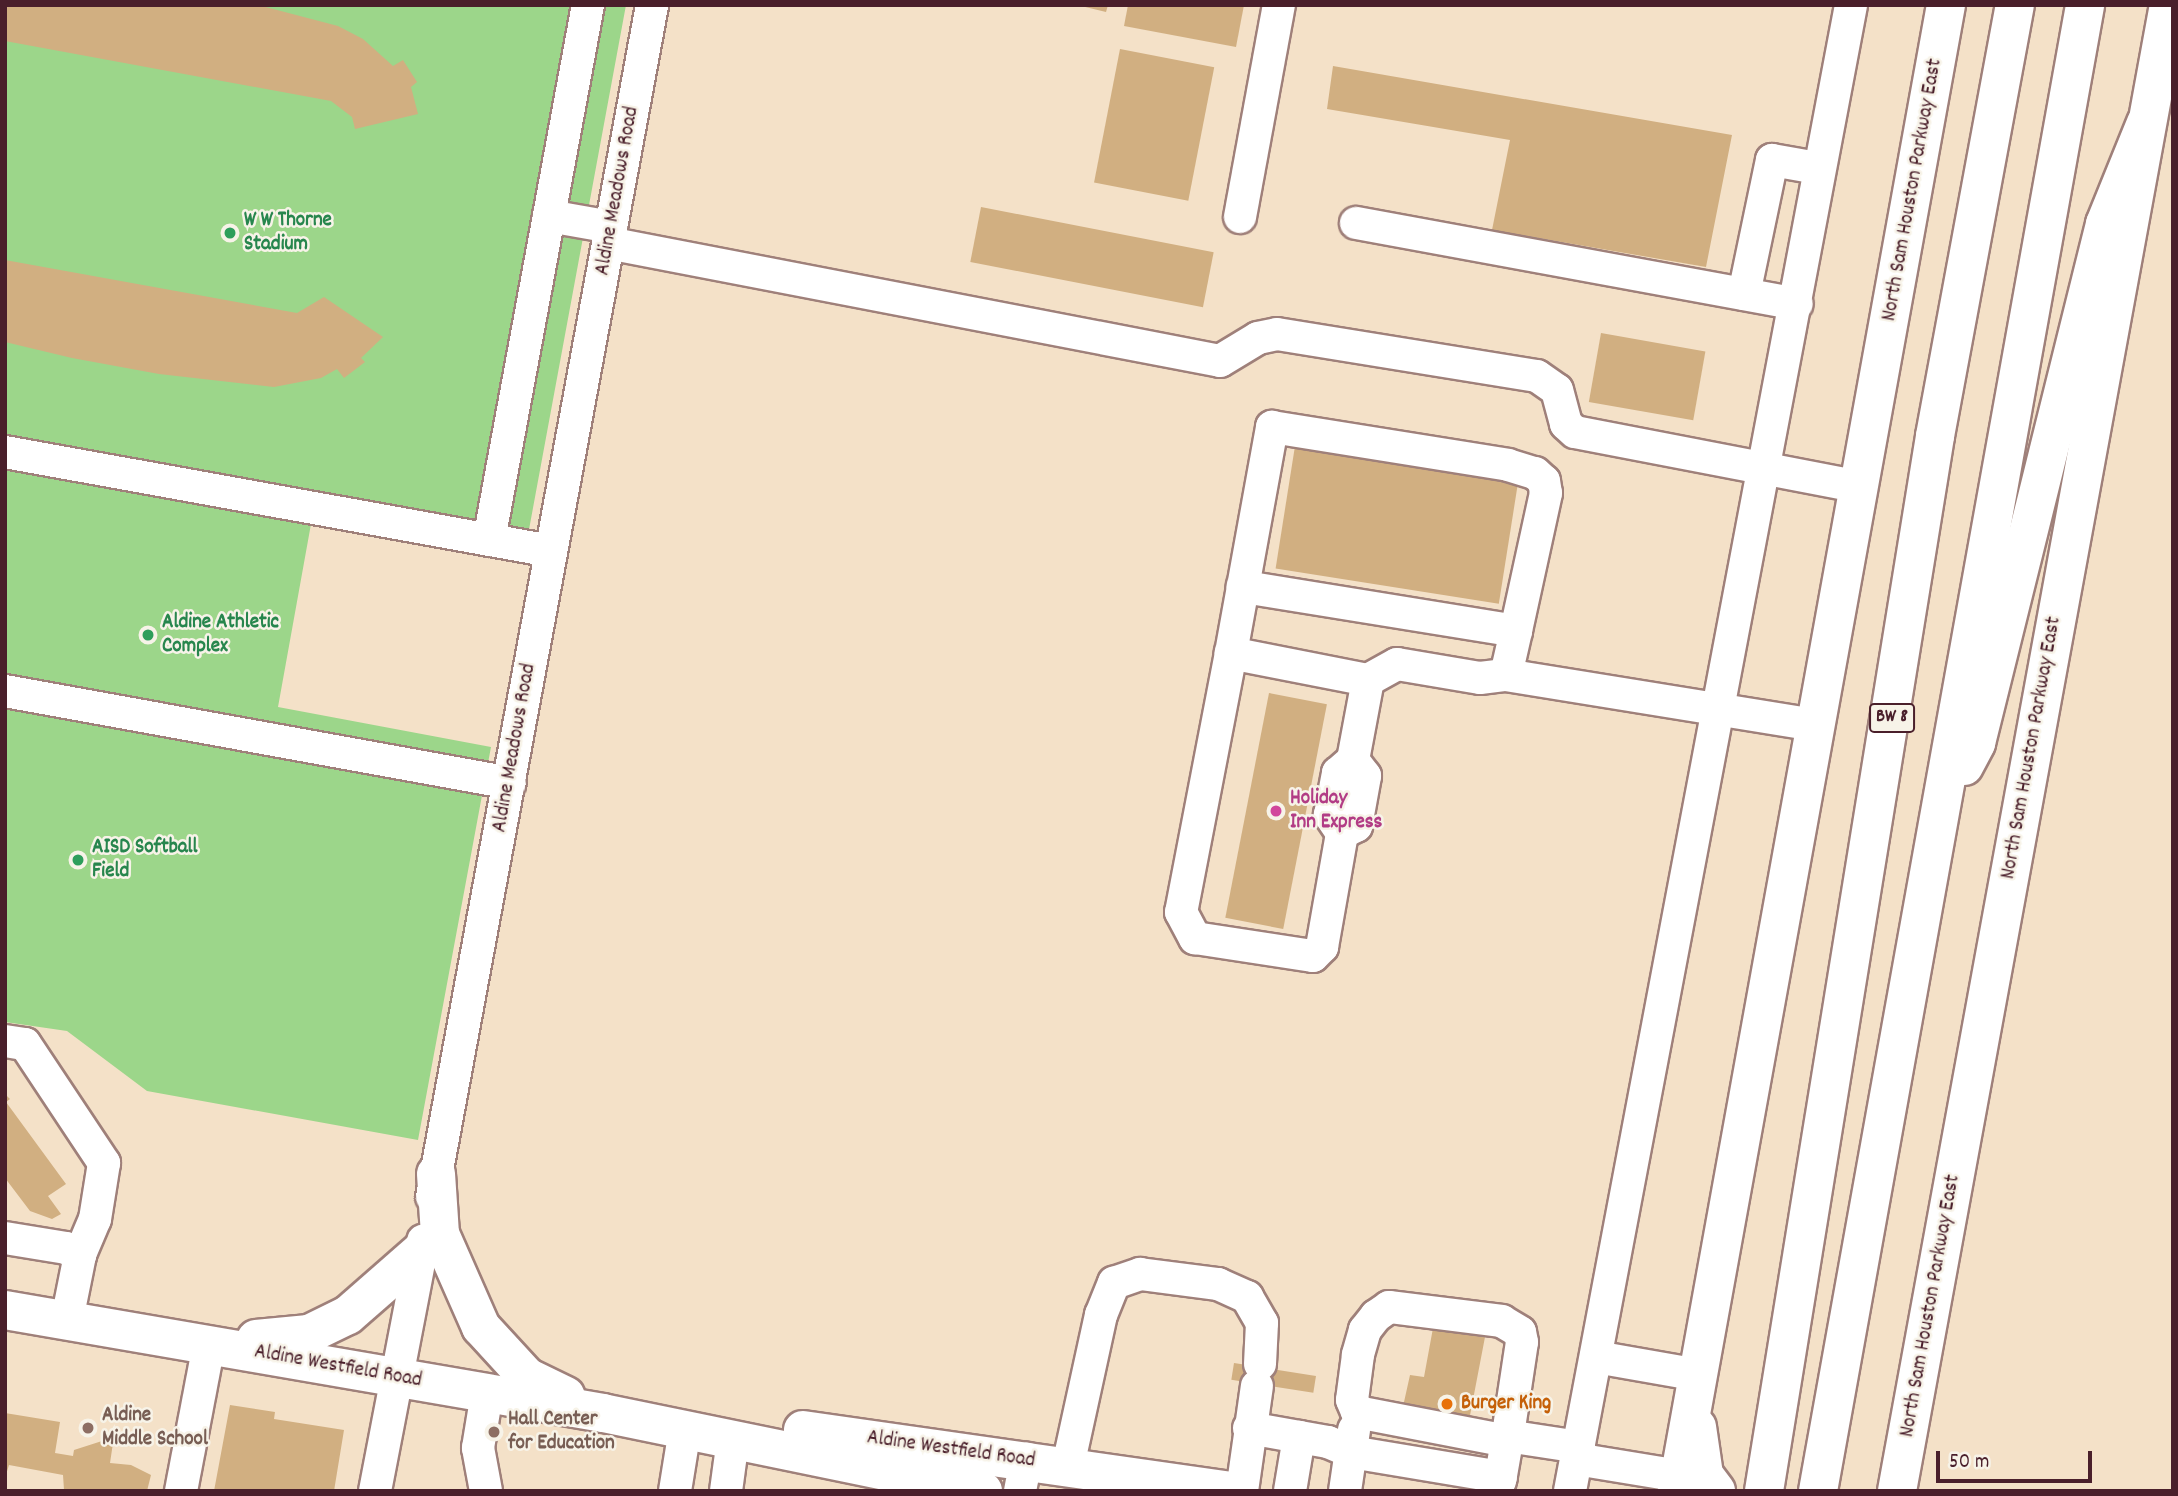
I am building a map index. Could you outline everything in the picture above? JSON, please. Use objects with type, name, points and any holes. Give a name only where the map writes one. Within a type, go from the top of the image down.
[{"type":"main road","name":"North Sam Houston Parkway East","points":[[1678,1483],[1946,5]]},
{"type":"main road","points":[[1818,1491],[1936,821],[2085,5]]},
{"type":"main road","name":"North Sam Houston Parkway East","points":[[1897,1491],[2169,5]]},
{"type":"main road","name":"BW 8","points":[[1764,1491],[1936,436],[2014,9]]},
{"type":"main road","points":[[1936,821],[1976,743],[2105,224],[2146,123]]},
{"type":"main road","points":[[436,1174],[440,1234],[481,1327],[527,1377],[603,1413]]},
{"type":"main road","points":[[209,1344],[309,1334],[348,1315],[421,1251]]},
{"type":"main road","name":"Aldine Westfield Road","points":[[5,1310],[603,1413],[733,1439],[916,1484],[1002,1477],[1068,1466],[1230,1491]]},
{"type":"main road","points":[[1696,1390],[1704,1475],[1716,1491]]},
{"type":"main road","name":"Aldine Westfield Road","points":[[678,1428],[780,1427],[1002,1477]]},
{"type":"main road","points":[[1878,1491],[1904,1454]]},
{"type":"street","points":[[489,540],[588,5]]},
{"type":"street","name":"Aldine Meadows Road","points":[[375,1491],[510,783],[652,5]]},
{"type":"street","points":[[1240,217],[1279,5]]},
{"type":"street","points":[[1570,1491],[1766,469],[1797,304],[1818,167],[1851,5]]},
{"type":"street","points":[[1744,294],[1772,160],[1818,167]]},
{"type":"street","points":[[549,216],[609,235],[1220,361],[1258,338],[1277,334],[1537,376],[1558,390],[1566,424],[1575,432],[1860,487]]},
{"type":"street","points":[[1356,223],[1797,304]]},
{"type":"street","points":[[1367,680],[1353,760],[1338,772],[1330,815],[1342,833],[1322,947],[1314,956],[1195,938],[1181,912],[1272,427],[1508,465],[1535,473],[1544,481],[1546,493],[1506,675]]},
{"type":"street","points":[[5,453],[551,551]]},
{"type":"street","points":[[1243,587],[1516,631]]},
{"type":"street","points":[[1231,653],[1367,680],[1397,664],[1480,678],[1506,675],[1816,725]]},
{"type":"street","points":[[5,691],[510,783]]},
{"type":"street","points":[[5,1041],[25,1044],[104,1163],[95,1219],[80,1255],[67,1320]]},
{"type":"street","points":[[5,1238],[66,1248],[80,1255]]},
{"type":"street","points":[[1068,1466],[1101,1315],[1114,1283],[1140,1274],[1218,1284],[1247,1297],[1262,1322],[1258,1375],[1242,1491]]},
{"type":"street","points":[[1249,1428],[1299,1437],[1351,1452],[1500,1479],[1520,1332],[1502,1321],[1389,1307],[1365,1330],[1352,1400],[1357,1412],[1351,1452],[1345,1491]]},
{"type":"street","points":[[181,1491],[209,1344]]},
{"type":"street","points":[[1596,1357],[1696,1390]]},
{"type":"street","points":[[486,1491],[478,1448],[487,1393]]},
{"type":"street","points":[[1357,1412],[1577,1453],[1678,1483]]},
{"type":"street","points":[[675,1491],[678,1428]]},
{"type":"street","points":[[1290,1491],[1299,1437]]},
{"type":"street","points":[[726,1491],[733,1439]]},
{"type":"green space","name":"Aldine Athletic Complex","points":[[5,5],[626,5],[523,562],[311,524],[278,707],[491,747],[418,1140],[147,1091],[67,1031],[5,1022]]},
{"type":"building","points":[[5,5],[258,5],[338,26],[363,39],[393,66],[403,60],[417,82],[411,87],[418,114],[355,129],[352,117],[331,101],[5,41]]},
{"type":"building","points":[[1077,5],[1108,5],[1106,12]]},
{"type":"building","points":[[1128,5],[1244,5],[1236,47],[1124,26]]},
{"type":"building","points":[[1120,49],[1214,67],[1188,201],[1094,183]]},
{"type":"building","points":[[1333,66],[1732,135],[1706,267],[1492,230],[1510,140],[1327,109]]},
{"type":"building","points":[[981,207],[1214,252],[1203,307],[970,262]]},
{"type":"building","points":[[5,260],[297,313],[324,297],[383,337],[361,358],[365,362],[344,378],[337,369],[321,378],[274,387],[159,374],[72,358],[5,342]]},
{"type":"building","points":[[1601,333],[1705,351],[1693,420],[1589,402]]},
{"type":"building","points":[[1295,446],[1518,481],[1499,604],[1276,568]]},
{"type":"building","name":"Holiday Inn Express","points":[[1269,693],[1327,704],[1283,929],[1225,918]]},
{"type":"building","points":[[5,1094],[10,1099],[6,1102],[66,1184],[48,1196],[61,1214],[52,1219],[30,1211],[5,1178]]},
{"type":"building","points":[[1433,1328],[1485,1337],[1467,1431],[1400,1420],[1410,1375],[1424,1377]]},
{"type":"building","points":[[1234,1363],[1316,1376],[1313,1393],[1231,1380]]},
{"type":"building","points":[[230,1405],[275,1412],[274,1419],[344,1430],[334,1491],[214,1491]]},
{"type":"building","points":[[5,1413],[60,1422],[55,1453],[73,1456],[74,1450],[102,1441],[113,1443],[110,1463],[131,1465],[151,1475],[147,1491],[64,1490],[63,1475],[9,1465],[5,1478]]},
{"type":"place","name":"W W Thorne Stadium","points":[[230,233]]},
{"type":"place","name":"Aldine Athletic Complex","points":[[148,635]]},
{"type":"place","name":"Holiday Inn Express","points":[[1276,811]]},
{"type":"place","name":"AISD Softball Field","points":[[78,860]]},
{"type":"place","name":"Burger King","points":[[1447,1404]]},
{"type":"place","name":"Aldine Middle School","points":[[88,1428]]},
{"type":"place","name":"Hall Center for Education","points":[[494,1432]]}]
